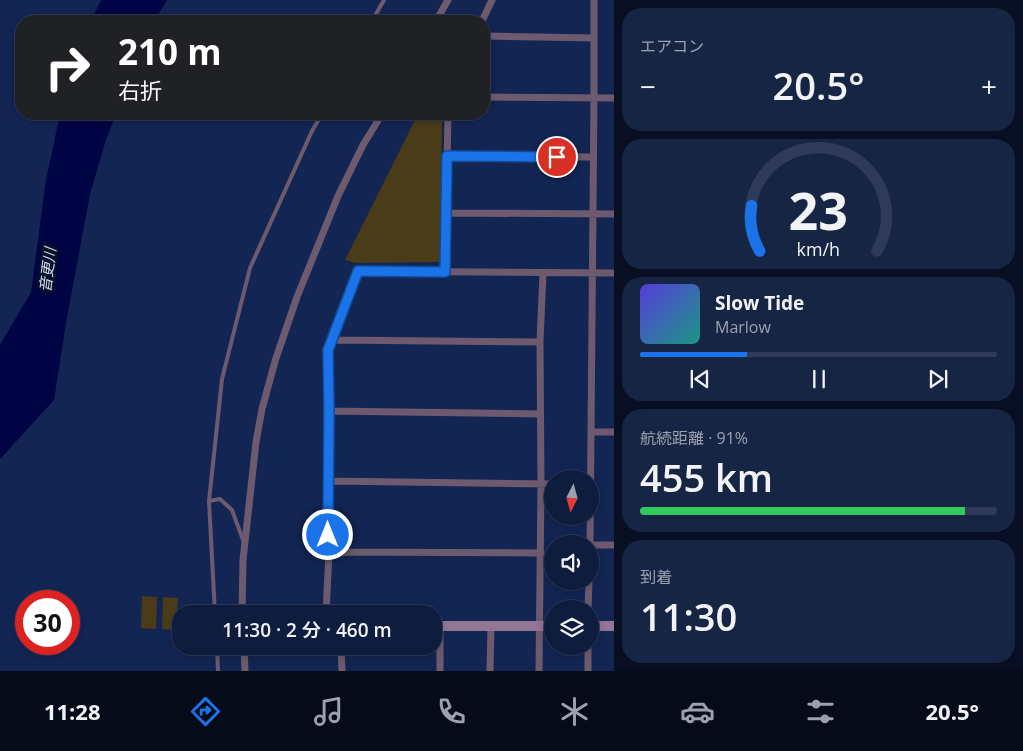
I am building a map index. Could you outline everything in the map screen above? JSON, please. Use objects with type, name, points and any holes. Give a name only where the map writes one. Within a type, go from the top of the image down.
[{"type":"street","points":[[439,15],[448,0]]},
{"type":"street","points":[[485,15],[492,0]]},
{"type":"street","points":[[591,470],[594,0]]},
{"type":"street","points":[[490,36],[594,38]]},
{"type":"street","points":[[490,97],[614,98]]},
{"type":"street","points":[[242,605],[243,560],[256,442],[262,408],[276,358],[297,297],[338,196],[363,144],[378,120]]},
{"type":"street","points":[[445,272],[448,120]]},
{"type":"street","points":[[447,156],[593,157]]},
{"type":"street","points":[[447,213],[614,214]]},
{"type":"street","points":[[326,605],[328,350],[358,271],[614,273]]},
{"type":"street","points":[[539,671],[541,553],[540,342],[543,273]]},
{"type":"street","points":[[332,340],[540,342]]},
{"type":"street","points":[[329,411],[540,414]]},
{"type":"street","points":[[592,432],[614,432]]},
{"type":"street","points":[[328,481],[541,484]]},
{"type":"street","points":[[599,544],[614,545]]},
{"type":"street","points":[[328,552],[541,553]]},
{"type":"street","points":[[442,626],[544,626]]},
{"type":"street","points":[[490,626],[490,671]]},
{"type":"street","points":[[599,626],[614,626]]},
{"type":"street","points":[[244,655],[245,671]]},
{"type":"street","points":[[341,655],[342,671]]},
{"type":"street","points":[[439,655],[440,671]]},
{"type":"street","points":[[588,655],[588,671]]},
{"type":"lane","points":[[375,15],[384,0]]},
{"type":"lane","points":[[215,605],[209,501],[222,379],[250,268],[318,120]]},
{"type":"lane","points":[[209,501],[220,498],[232,510],[245,544]]},
{"type":"lane","points":[[217,655],[218,671]]},
{"type":"shaded area","points":[[415,120],[442,120],[441,262],[355,263],[345,260]]},
{"type":"shaded area","points":[[142,596],[157,597],[156,629],[141,628]]},
{"type":"shaded area","points":[[163,597],[178,598],[178,605],[172,605],[172,630],[162,629]]},
{"type":"water","points":[[101,0],[167,0],[158,15],[94,15]]},
{"type":"water","name":"音更川","points":[[59,120],[114,120],[90,194],[54,400],[0,459],[0,345],[31,292],[46,180]]},
{"type":"route","points":[[328,535],[328,350],[358,271],[445,272],[447,156],[557,157]]}]
